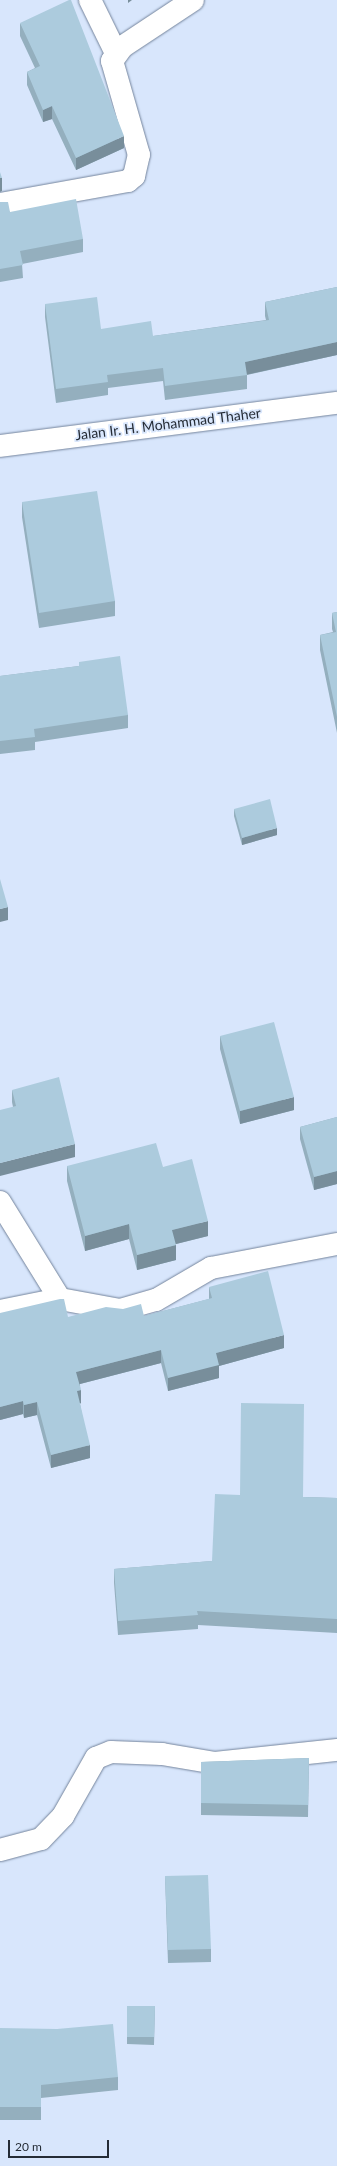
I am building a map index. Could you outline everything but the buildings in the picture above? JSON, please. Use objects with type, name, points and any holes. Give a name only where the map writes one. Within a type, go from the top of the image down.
[{"type":"street","points":[[0,204],[128,182],[134,176],[139,155],[113,72],[116,53],[90,0]]},
{"type":"street","points":[[116,53],[193,0]]},
{"type":"street","name":"Jalan Ir. H. Mohammad Thaher","points":[[0,446],[337,403]]},
{"type":"street","points":[[0,1202],[60,1299]]},
{"type":"street","points":[[0,1311],[60,1299],[120,1310],[156,1300],[211,1268],[337,1244]]},
{"type":"street","points":[[0,1850],[41,1838],[63,1816],[96,1758],[111,1752],[162,1754],[216,1763],[337,1750]]}]
